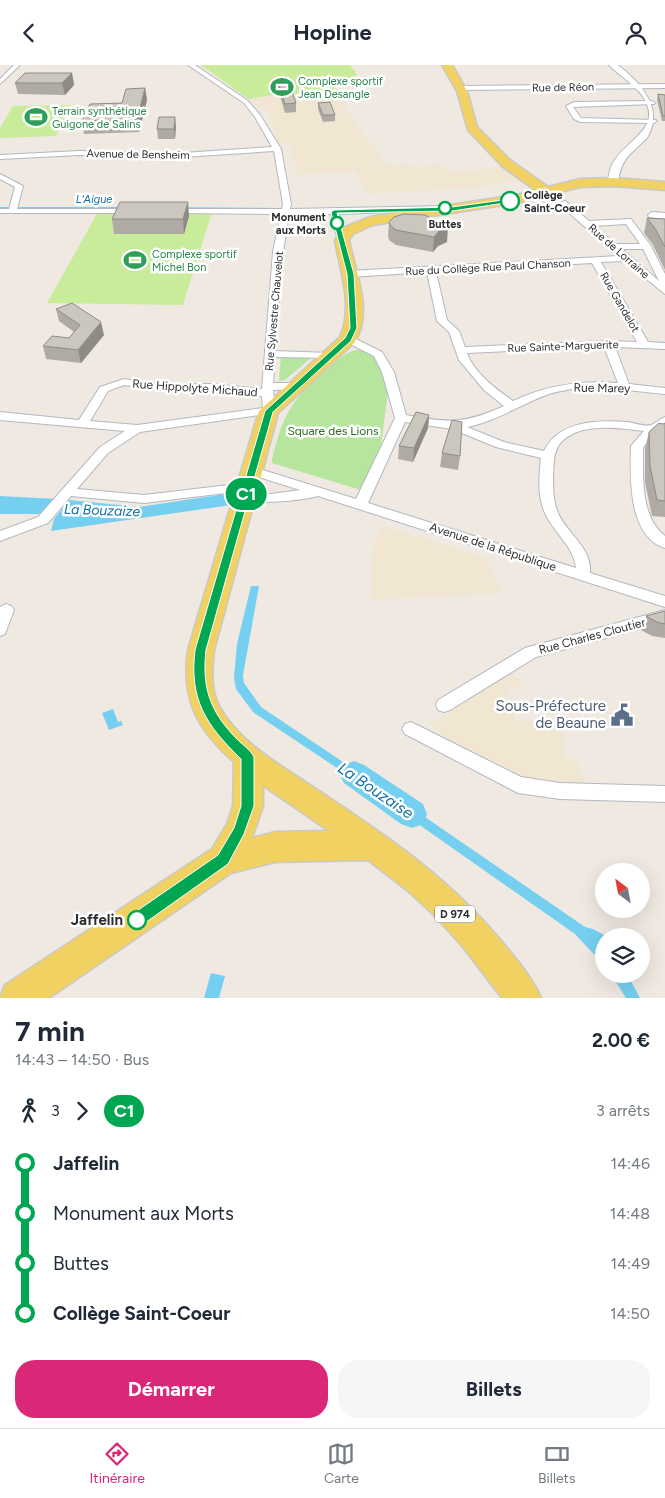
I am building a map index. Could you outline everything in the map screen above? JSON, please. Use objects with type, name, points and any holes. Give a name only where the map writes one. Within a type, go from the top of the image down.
[{"type":"main road","points":[[447,65],[461,88],[472,128],[535,191]]},
{"type":"main road","points":[[269,411],[348,339],[354,323],[344,232],[377,219],[452,209],[580,183],[613,182],[665,186]]},
{"type":"main road","name":"D 974","points":[[269,411],[253,471],[237,493],[201,650],[199,686],[206,706],[214,721],[248,757],[419,879],[465,924],[523,998]]},
{"type":"main road","points":[[223,860],[240,830],[248,806],[248,757]]},
{"type":"main road","points":[[31,994],[223,860],[276,847],[372,845]]},
{"type":"street","points":[[0,82],[17,65]]},
{"type":"street","points":[[191,65],[246,102],[258,117],[276,149],[287,204],[286,211]]},
{"type":"street","points":[[613,65],[641,87],[650,97],[656,117],[652,126],[618,161],[613,182]]},
{"type":"street","name":"Rue de Réon","points":[[461,88],[665,86]]},
{"type":"street","points":[[652,103],[574,104],[570,106],[576,118],[580,120],[654,121]]},
{"type":"street","name":"Avenue de Bensheim","points":[[0,157],[79,153],[183,155],[276,149]]},
{"type":"street","points":[[0,176],[19,186],[13,209]]},
{"type":"street","name":"Rue de Lorraine","points":[[535,191],[561,203],[572,211],[665,291]]},
{"type":"street","name":"Rue de Lorraine","points":[[535,191],[554,204],[572,211]]},
{"type":"street","points":[[0,211],[13,209],[142,211]]},
{"type":"street","points":[[160,211],[334,212],[452,209]]},
{"type":"street","name":"Rue Sylvestre Chauvelot","points":[[269,411],[267,390],[278,252],[286,211]]},
{"type":"street","points":[[334,212],[344,232]]},
{"type":"street","points":[[652,215],[665,216]]},
{"type":"street","points":[[588,224],[635,226],[665,283]]},
{"type":"street","points":[[616,247],[647,246]]},
{"type":"street","name":"Rue du Collège Rue Paul Chanson","points":[[350,274],[625,257]]},
{"type":"street","name":"Rue Gandelot","points":[[595,260],[644,345]]},
{"type":"street","points":[[431,270],[442,321],[454,331],[464,359],[488,388],[513,407]]},
{"type":"street","points":[[348,339],[378,354],[388,372],[400,418],[360,505]]},
{"type":"street","points":[[608,343],[625,387]]},
{"type":"street","name":"Rue Sainte-Marguerite","points":[[461,350],[608,343],[664,348]]},
{"type":"street","points":[[270,354],[330,356]]},
{"type":"street","name":"Rue Hippolyte Michaud","points":[[83,423],[104,389],[112,385],[124,383],[163,387],[267,390],[295,386]]},
{"type":"street","name":"Rue Marey","points":[[455,426],[476,422],[513,407],[531,397],[558,389],[585,385],[665,391]]},
{"type":"street","points":[[0,416],[136,429],[269,411]]},
{"type":"street","points":[[400,418],[455,426],[489,442],[528,453],[548,455]]},
{"type":"street","points":[[665,421],[653,429],[637,446],[637,491],[652,532],[665,543]]},
{"type":"street","points":[[582,576],[584,569],[579,553],[552,513],[546,489],[548,455],[554,444],[563,435],[575,429],[615,425],[653,429]]},
{"type":"street","points":[[0,536],[43,520],[104,450],[136,429]]},
{"type":"street","name":"Avenue de la République","points":[[253,471],[665,602]]},
{"type":"street","name":"Avenue de la République","points":[[68,492],[144,499],[237,493],[271,498],[320,492]]},
{"type":"street","points":[[0,630],[6,609]]},
{"type":"street","name":"Rue Charles Cloutier","points":[[444,705],[532,652],[665,616]]},
{"type":"street","points":[[411,729],[518,785],[560,791],[665,794]]},
{"type":"shaded area","points":[[337,92],[355,124],[381,155],[377,156],[382,164],[390,163],[392,166],[411,165],[414,168],[439,165],[441,168],[448,168],[453,173],[501,167],[518,179],[500,182],[502,184],[453,189],[368,194],[356,171],[298,175],[290,143],[277,143],[269,113],[248,99],[274,95]]},
{"type":"shaded area","points":[[381,525],[485,558],[501,593],[371,600],[373,549]]},
{"type":"shaded area","points":[[509,672],[522,681],[516,690],[513,689],[506,696],[503,703],[515,713],[515,720],[561,724],[565,758],[577,759],[583,786],[524,780],[477,759],[446,739],[431,724]]},
{"type":"green space","name":"Complexe sportif Jean Desangle","points":[[201,65],[350,65],[359,78],[331,81],[337,92],[274,95],[248,99]]},
{"type":"green space","name":"Terrain synthétique Guigone de Salins","points":[[71,105],[56,136],[0,138],[0,128],[13,106]]},
{"type":"green space","name":"Complexe sportif Michel Bon","points":[[98,212],[212,212],[183,305],[47,303]]},
{"type":"green space","name":"Square des Lions","points":[[362,350],[376,359],[389,384],[380,453],[361,490],[272,463],[281,429],[298,397],[315,378],[341,357],[350,352]]},
{"type":"green space","points":[[281,355],[312,357],[285,380],[279,381]]},
{"type":"water","points":[[0,207],[278,207],[0,209]]},
{"type":"water","name":"La Bouzaize","points":[[235,494],[231,505],[51,531],[54,519],[69,500],[139,507]]},
{"type":"water","points":[[0,496],[58,499],[45,514],[0,514]]},
{"type":"water","points":[[251,586],[259,586],[243,675],[244,683],[261,707],[382,788],[376,794],[253,712],[236,689],[234,678],[237,644]]},
{"type":"water","points":[[113,709],[118,722],[121,721],[123,725],[109,730],[102,713]]},
{"type":"water","points":[[390,793],[585,927],[595,930],[595,955],[575,934],[384,800]]},
{"type":"water","points":[[211,973],[225,976],[219,998],[204,998]]},
{"type":"water","points":[[617,983],[632,983],[640,998],[626,998]]},
{"type":"building","points":[[25,73],[72,73],[62,83],[15,83]]},
{"type":"building","points":[[287,77],[296,103],[285,104],[277,78]]},
{"type":"building","points":[[145,88],[137,120],[82,121],[90,104],[122,103],[126,89]]},
{"type":"building","points":[[658,94],[665,95],[665,116],[663,116]]},
{"type":"building","points":[[330,102],[335,115],[323,115],[318,103]]},
{"type":"building","points":[[159,117],[175,117],[174,129],[157,129]]},
{"type":"building","points":[[120,202],[188,202],[183,219],[112,219]]},
{"type":"building","points":[[404,214],[425,215],[448,227],[439,231],[434,237],[396,230],[389,222],[394,217]]},
{"type":"building","points":[[647,218],[665,219],[665,247],[656,230]]},
{"type":"building","points":[[72,303],[101,322],[78,350],[43,346],[52,336],[69,338],[80,325],[56,309]]},
{"type":"building","points":[[416,412],[429,415],[414,448],[399,446]]},
{"type":"building","points":[[452,420],[462,422],[460,456],[442,453]]},
{"type":"building","points":[[659,423],[665,423],[665,501],[657,500],[650,466],[649,432]]},
{"type":"building","points":[[665,611],[665,624],[646,616]]},
{"type":"waterway","name":"La Bouzaise","points":[[354,774],[412,814]]},
{"type":"bus line","name":"C1","points":[[137,920],[223,860],[240,830],[248,806],[248,757],[214,721],[201,696],[199,686],[201,650],[269,411],[348,339],[354,328],[350,274],[334,212],[452,209],[510,201]]},
{"type":"place","name":"Complexe sportif Jean Desangle","points":[[282,87]]},
{"type":"place","name":"Terrain synthétique Guigone de Salins","points":[[36,117]]},
{"type":"place","name":"Collège Saint-Coeur","points":[[510,201]]},
{"type":"place","name":"Buttes","points":[[445,208]]},
{"type":"place","name":"Monument aux Morts","points":[[337,223]]},
{"type":"place","name":"Complexe sportif Michel Bon","points":[[135,260]]},
{"type":"place","name":"Sous-Préfecture de Beaune","points":[[622,715]]},
{"type":"place","name":"Jaffelin","points":[[137,920]]},
{"type":"water label","name":"L'Aigue","points":[[94,199]]}]
